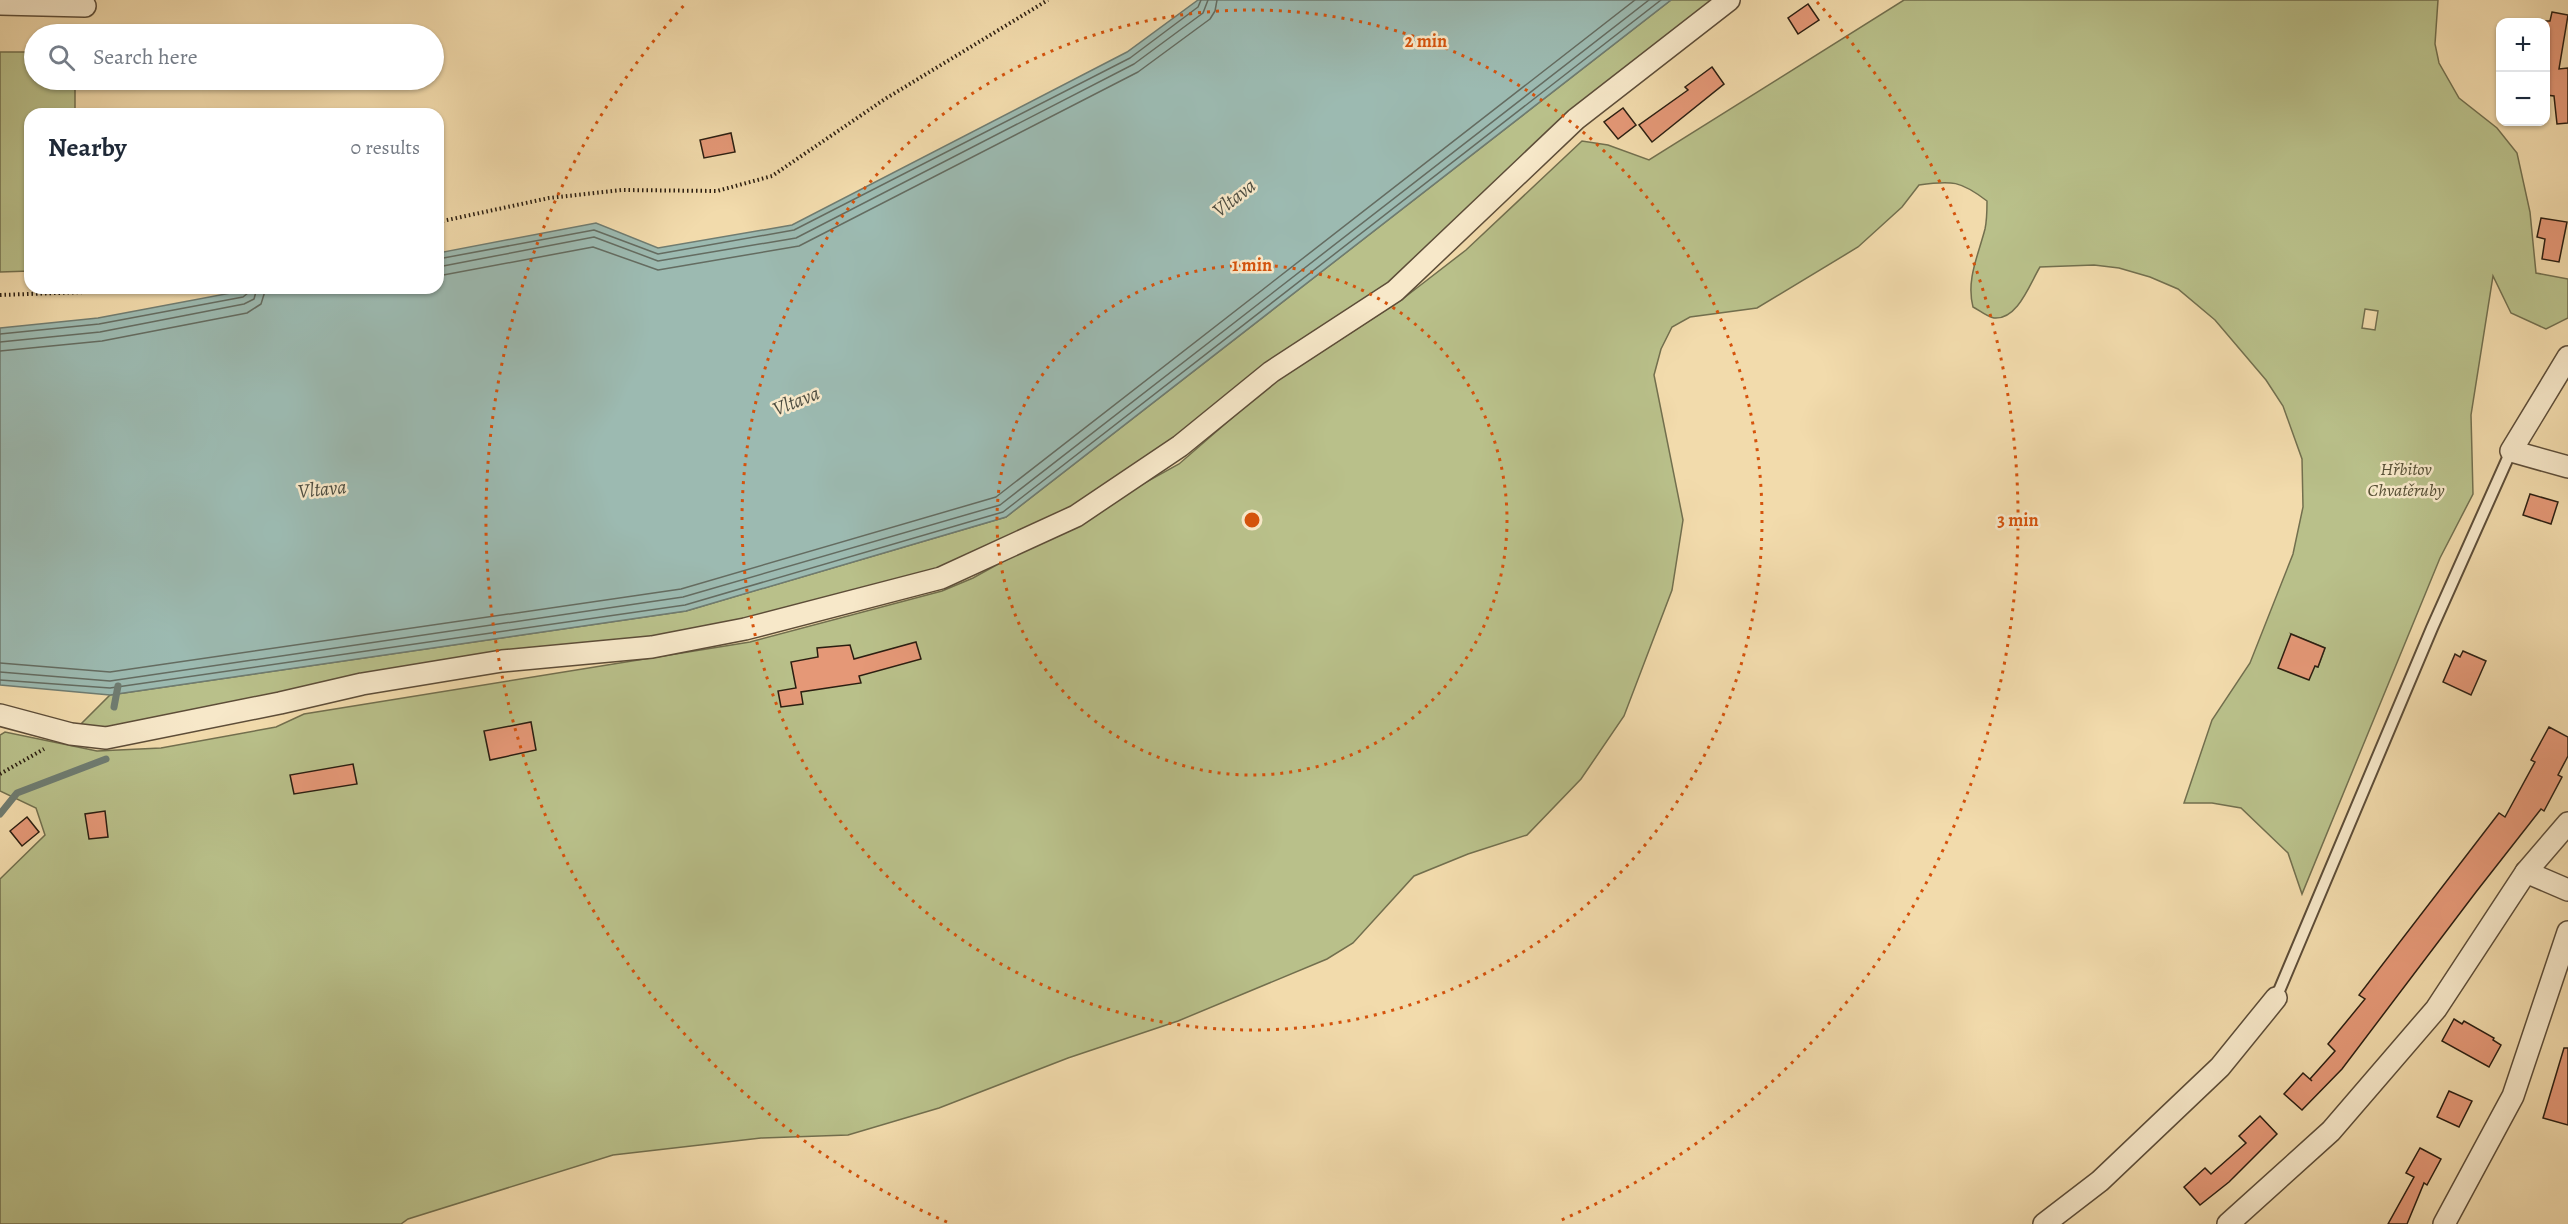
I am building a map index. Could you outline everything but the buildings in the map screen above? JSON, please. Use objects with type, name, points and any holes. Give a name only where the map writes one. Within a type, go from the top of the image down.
[{"type":"street","points":[[0,715],[71,734],[106,738],[374,682],[502,661],[652,647],[745,629],[941,578],[1076,516],[1180,446],[1270,372],[1395,291],[1576,119],[1729,0]]},
{"type":"street","points":[[0,4],[85,6]]},
{"type":"street","points":[[2568,357],[2511,451],[2568,467]]},
{"type":"street","points":[[2228,1224],[2331,1131],[2436,1008],[2526,872],[2568,824]]},
{"type":"street","points":[[2526,872],[2568,890]]},
{"type":"street","points":[[2444,1224],[2513,1096],[2568,932]]},
{"type":"street","points":[[2044,1224],[2100,1181],[2220,1067],[2276,998]]},
{"type":"lane","points":[[2276,998],[2432,628],[2511,451]]},
{"type":"path","points":[[444,221],[549,198],[622,190],[717,191],[772,176],[885,99],[1048,0]]},
{"type":"path","points":[[0,296],[42,294]]},
{"type":"path","points":[[0,774],[71,734]]},
{"type":"green space","points":[[1671,0],[1729,0],[1576,119],[1395,291],[1076,516],[941,578],[745,629],[71,734],[110,695],[686,611],[1006,517]]},
{"type":"green space","name":"Hřbitov Chvatěruby","points":[[1904,0],[2438,0],[2435,44],[2439,63],[2459,98],[2497,128],[2517,153],[2530,212],[2536,273],[2568,279],[2568,318],[2546,329],[2511,313],[2493,276],[2471,415],[2473,494],[2440,558],[2302,894],[2288,853],[2241,808],[2212,803],[2184,803],[2212,720],[2250,663],[2293,554],[2303,507],[2302,459],[2283,406],[2266,380],[2215,320],[2178,289],[2150,277],[2119,268],[2094,265],[2040,267],[2022,299],[2010,313],[1994,318],[1973,307],[1972,278],[1986,226],[1987,201],[1970,189],[1956,184],[1919,185],[1902,207],[1858,247],[1757,308],[1690,317],[1672,327],[1661,349],[1654,375],[1683,520],[1672,590],[1624,716],[1581,779],[1527,835],[1468,854],[1414,876],[1353,943],[1327,959],[1178,1021],[1068,1058],[939,1108],[848,1135],[761,1138],[613,1155],[408,1219],[401,1224],[0,1224],[0,879],[45,835],[36,808],[0,791],[0,735],[5,732],[97,751],[161,748],[276,727],[304,714],[750,642],[942,591],[973,578],[1179,464],[1270,385],[1400,301],[1466,250],[1582,141],[1608,145],[1649,160]],"holes":[[[2365,309],[2378,311],[2375,330],[2362,328]],[[2291,634],[2325,648],[2318,667],[2315,666]]]},
{"type":"green space","points":[[0,52],[24,52],[24,90],[75,90],[75,108],[24,108],[24,271],[0,272]]},
{"type":"water","name":"Vltava","points":[[1198,0],[1671,0],[1006,517],[686,611],[110,695],[0,685],[0,328],[98,318],[225,294],[444,294],[444,252],[596,223],[658,248],[792,225],[1127,52]]},
{"type":"waterway","points":[[114,707],[118,686]]},
{"type":"waterway","points":[[0,814],[17,793],[106,759]]}]
